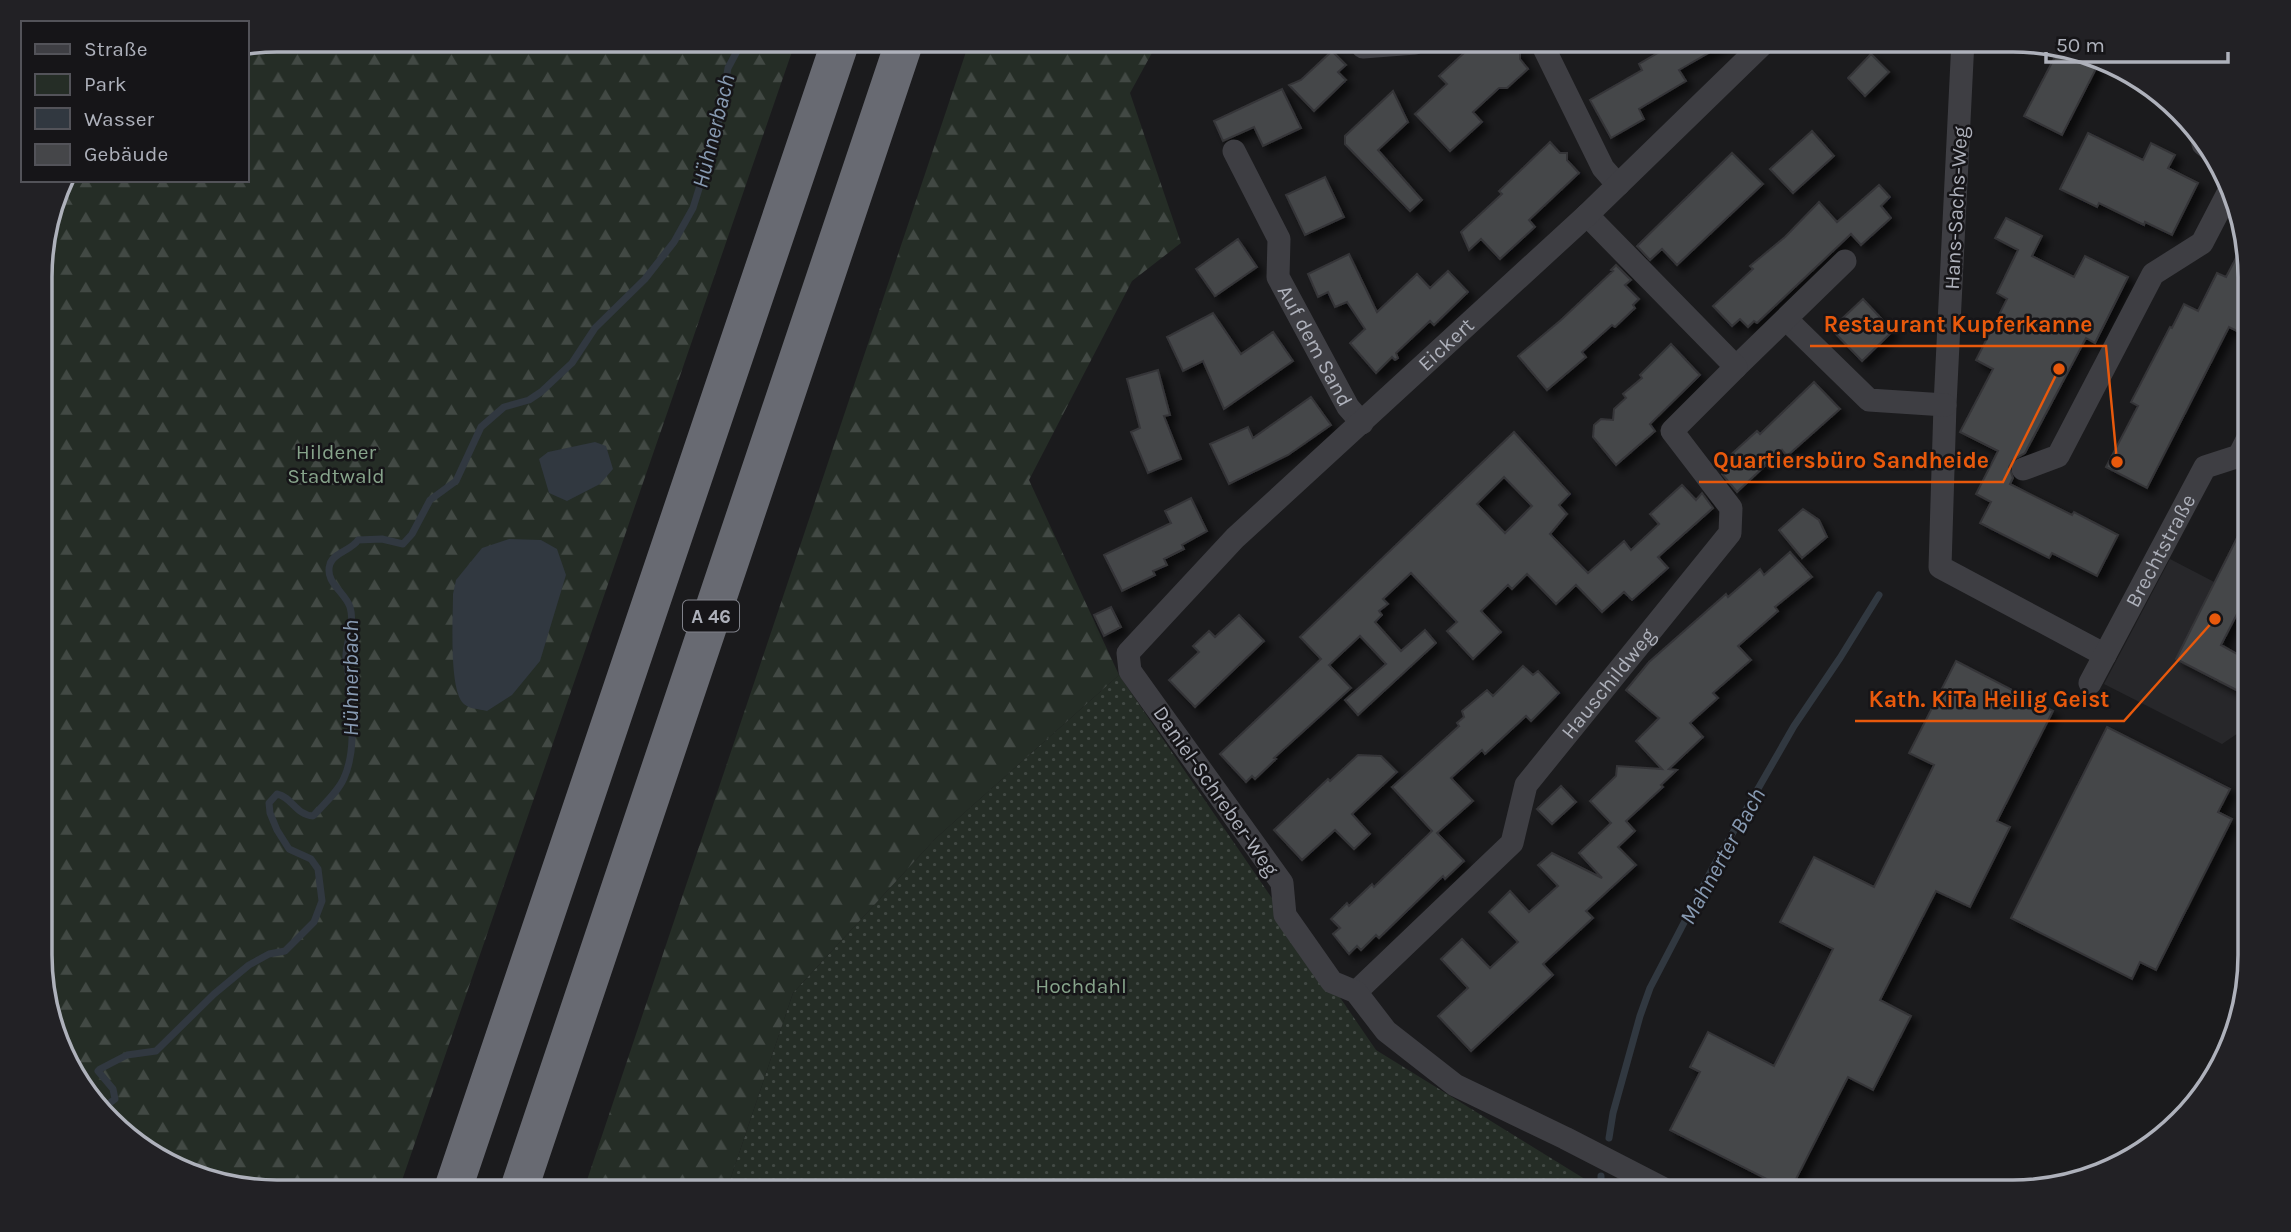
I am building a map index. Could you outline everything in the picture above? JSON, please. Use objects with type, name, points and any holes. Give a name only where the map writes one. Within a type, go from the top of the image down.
[{"type":"highway","name":"A 46","points":[[456,1180],[837,53]]},
{"type":"highway","name":"A 46","points":[[522,1180],[901,53]]},
{"type":"street","points":[[1546,52],[1603,168],[1618,185]]},
{"type":"street","name":"Eickert","points":[[1128,653],[1236,538],[1587,215],[1755,52]]},
{"type":"street","name":"Hans-Sachs-Weg","points":[[1962,52],[1940,567],[2105,655]]},
{"type":"street","name":"Auf dem Sand","points":[[1234,151],[1279,239],[1278,276],[1348,407],[1362,423]]},
{"type":"street","points":[[2023,469],[2058,456],[2152,274],[2202,243],[2224,201]]},
{"type":"street","points":[[1587,215],[1736,367]]},
{"type":"street","name":"Hauschildweg","points":[[1356,992],[1511,843],[1526,785],[1730,533],[1731,508],[1672,431],[1845,261]]},
{"type":"street","points":[[1786,319],[1869,400],[1945,405]]},
{"type":"street","name":"Brechtstraße","points":[[2090,683],[2205,467],[2238,456]]},
{"type":"street","name":"Daniel-Schreber-Weg","points":[[1128,653],[1130,671],[1282,883],[1285,915],[1332,982],[1356,992],[1386,1031],[1455,1085],[1645,1179]]},
{"type":"shaded area","points":[[2170,559],[2238,594],[2238,612],[2224,640],[2226,648],[2238,656],[2238,733],[2222,744],[2104,684]]},
{"type":"green space","points":[[1152,52],[1130,93],[1181,243],[1132,281],[1029,480],[1119,675],[936,838],[793,993],[730,1180],[587,1180],[966,53]]},
{"type":"green space","name":"Hildener Stadtwald","points":[[792,53],[402,1180],[248,1178],[220,1172],[165,1149],[141,1133],[99,1091],[70,1040],[54,984],[53,263],[60,220],[75,182],[248,182],[248,55]]},
{"type":"green space","name":"Hochdahl","points":[[1119,675],[1376,1050],[1585,1179],[730,1180],[793,993],[936,838]]},
{"type":"water","points":[[595,442],[606,446],[613,469],[600,484],[567,501],[549,493],[539,459],[548,452]]},
{"type":"water","points":[[509,539],[541,540],[557,549],[566,575],[540,661],[512,695],[487,711],[467,706],[458,693],[453,650],[453,594],[456,580],[482,548]]},
{"type":"building","points":[[1331,52],[1346,65],[1338,72],[1346,80],[1314,111],[1289,85],[1301,80]]},
{"type":"building","points":[[1465,52],[1520,52],[1520,59],[1528,69],[1507,88],[1499,88],[1473,112],[1482,122],[1450,151],[1415,114],[1447,84],[1439,76]]},
{"type":"building","points":[[1659,52],[1710,52],[1679,70],[1686,81],[1639,109],[1644,119],[1611,138],[1590,100],[1642,70],[1639,64]]},
{"type":"building","points":[[1871,54],[1889,72],[1865,96],[1848,78]]},
{"type":"building","points":[[2055,57],[2096,69],[2062,135],[2024,116]]},
{"type":"building","points":[[1282,89],[1301,128],[1263,146],[1254,127],[1223,141],[1214,121]]},
{"type":"building","points":[[1393,91],[1408,122],[1378,150],[1422,200],[1410,211],[1345,144],[1345,136]]},
{"type":"building","points":[[1812,131],[1834,156],[1793,193],[1770,169]]},
{"type":"building","points":[[2088,133],[2143,160],[2151,143],[2175,155],[2168,168],[2198,183],[2172,235],[2099,203],[2097,207],[2060,189]]},
{"type":"building","points":[[1550,142],[1560,153],[1567,153],[1567,160],[1579,173],[1529,220],[1535,227],[1500,259],[1481,239],[1469,250],[1461,232],[1502,194],[1499,191]]},
{"type":"building","points":[[1732,153],[1763,184],[1677,265],[1662,249],[1650,260],[1637,246]]},
{"type":"building","points":[[1325,177],[1344,217],[1305,235],[1286,195]]},
{"type":"building","points":[[1879,185],[1890,197],[1881,206],[1891,218],[1861,245],[1851,234],[1757,323],[1754,321],[1748,327],[1740,319],[1732,326],[1713,306],[1753,269],[1750,266],[1785,237],[1819,202],[1837,222]]},
{"type":"building","points":[[2006,218],[2042,236],[2032,256],[2074,277],[2085,256],[2128,277],[2095,343],[2086,338],[2025,453],[2013,460],[2009,467],[2013,478],[2010,484],[2118,535],[2097,576],[2052,553],[2049,558],[1980,523],[1991,502],[1976,494],[1998,451],[1960,432],[1993,369],[1976,360],[2007,299],[1997,293],[2018,250],[1995,238]]},
{"type":"building","points":[[1238,239],[1257,267],[1215,296],[1196,269]]},
{"type":"building","points":[[1349,254],[1377,312],[1417,274],[1430,288],[1448,271],[1468,292],[1434,325],[1430,321],[1396,353],[1398,358],[1395,360],[1392,357],[1376,373],[1350,343],[1365,329],[1347,302],[1335,307],[1328,292],[1318,297],[1308,274]]},
{"type":"building","points":[[2237,256],[2238,332],[2229,327],[2147,488],[2106,467],[2138,406],[2131,402],[2184,304],[2198,311],[2217,273],[2226,277]]},
{"type":"building","points":[[1616,265],[1631,280],[1625,285],[1639,299],[1633,305],[1635,308],[1582,352],[1586,357],[1547,390],[1518,356],[1561,320],[1613,271],[1611,270]]},
{"type":"building","points":[[1863,299],[1893,331],[1862,361],[1831,329]]},
{"type":"building","points":[[1213,313],[1241,354],[1273,332],[1293,361],[1224,409],[1203,361],[1183,371],[1167,337]]},
{"type":"building","points":[[1671,344],[1700,375],[1650,424],[1655,431],[1616,465],[1593,437],[1594,425],[1601,419],[1613,420],[1614,409],[1626,398],[1623,394],[1642,378],[1640,375]]},
{"type":"building","points":[[1158,370],[1170,415],[1164,416],[1181,459],[1148,473],[1131,432],[1140,428],[1127,379]]},
{"type":"building","points":[[1814,382],[1840,409],[1787,456],[1782,450],[1737,492],[1722,474],[1731,466],[1725,460],[1757,431],[1760,434]]},
{"type":"building","points":[[1311,397],[1331,425],[1288,455],[1229,484],[1210,444],[1248,427],[1253,438]]},
{"type":"building","points":[[1514,432],[1570,494],[1559,505],[1567,514],[1550,534],[1588,573],[1624,541],[1631,550],[1659,524],[1650,514],[1682,485],[1696,500],[1702,493],[1713,508],[1658,557],[1668,568],[1632,600],[1624,592],[1602,612],[1576,585],[1556,604],[1527,574],[1512,589],[1508,585],[1481,611],[1501,632],[1473,659],[1447,631],[1457,622],[1411,573],[1383,599],[1388,604],[1379,611],[1382,615],[1375,622],[1401,651],[1425,630],[1436,643],[1358,715],[1345,700],[1386,664],[1360,636],[1329,665],[1351,688],[1274,758],[1276,759],[1255,779],[1252,776],[1246,782],[1220,754],[1321,659],[1300,637]],"holes":[[[1504,477],[1532,506],[1505,533],[1477,504]]]},
{"type":"building","points":[[1191,498],[1207,531],[1182,545],[1184,549],[1164,559],[1167,565],[1153,571],[1155,575],[1122,591],[1104,555],[1171,523],[1165,511]]},
{"type":"building","points":[[1803,509],[1819,520],[1827,537],[1802,558],[1779,530]]},
{"type":"building","points":[[2238,536],[2238,612],[2221,645],[2238,654],[2238,691],[2176,659]]},
{"type":"building","points":[[1790,552],[1812,577],[1775,607],[1778,611],[1738,646],[1751,660],[1713,693],[1718,698],[1690,723],[1703,737],[1669,769],[1677,770],[1661,785],[1663,787],[1626,821],[1635,831],[1618,847],[1636,865],[1586,911],[1593,918],[1543,964],[1553,975],[1471,1051],[1438,1016],[1468,988],[1441,959],[1462,939],[1490,968],[1518,942],[1489,912],[1510,891],[1529,912],[1558,886],[1538,865],[1552,853],[1602,878],[1579,853],[1611,823],[1590,801],[1616,776],[1617,766],[1662,769],[1636,741],[1659,718],[1626,690],[1649,662],[1726,594],[1728,597],[1760,569],[1764,575]]},
{"type":"building","points":[[1111,607],[1121,627],[1104,636],[1094,615]]},
{"type":"building","points":[[1239,615],[1264,641],[1195,707],[1169,680],[1199,652],[1193,646],[1209,631],[1215,637]]},
{"type":"building","points":[[1956,661],[2053,711],[1997,821],[2010,827],[1970,907],[1936,891],[1880,1000],[1911,1016],[1873,1090],[1848,1077],[1796,1179],[1767,1179],[1670,1130],[1700,1072],[1690,1067],[1708,1032],[1774,1066],[1833,949],[1780,922],[1814,857],[1874,887],[1934,765],[1909,753]]},
{"type":"building","points":[[1523,666],[1533,675],[1538,671],[1559,693],[1531,721],[1526,716],[1485,754],[1482,750],[1451,778],[1473,801],[1437,833],[1464,861],[1445,879],[1443,876],[1379,938],[1376,935],[1361,950],[1357,946],[1349,954],[1333,934],[1340,928],[1331,919],[1372,884],[1374,887],[1432,831],[1392,787],[1459,726],[1457,723],[1464,717],[1462,711],[1487,690],[1493,696]]},
{"type":"building","points":[[2107,727],[2230,789],[2218,812],[2232,819],[2156,970],[2140,962],[2132,979],[2011,918]]},
{"type":"building","points":[[1358,755],[1381,756],[1397,772],[1352,814],[1370,834],[1354,849],[1335,830],[1302,860],[1274,830]]},
{"type":"building","points":[[1561,786],[1576,802],[1552,824],[1537,809]]},
{"type":"waterway","name":"Hühnerbach","points":[[110,1103],[115,1099],[113,1089],[98,1071],[100,1069],[127,1055],[156,1051],[214,994],[249,965],[269,954],[285,951],[314,922],[322,901],[318,869],[311,859],[289,849],[277,830],[269,803],[277,794],[302,813],[313,816],[338,788],[348,767],[352,730],[346,658],[351,613],[330,576],[332,560],[358,540],[382,539],[403,544],[412,534],[430,500],[456,481],[481,427],[504,407],[529,400],[541,392],[572,363],[595,328],[645,279],[674,242],[693,208],[717,131],[728,68],[736,53]]},
{"type":"waterway","name":"Mahnerter Bach","points":[[1609,1138],[1613,1113],[1650,988],[1712,869],[1794,726],[1879,595]]},
{"type":"place","name":"Quartiersbüro Sandheide","points":[[2059,369]]},
{"type":"place","name":"Restaurant Kupferkanne","points":[[2117,462]]},
{"type":"place","name":"Kath. KiTa Heilig Geist","points":[[2215,619]]}]
